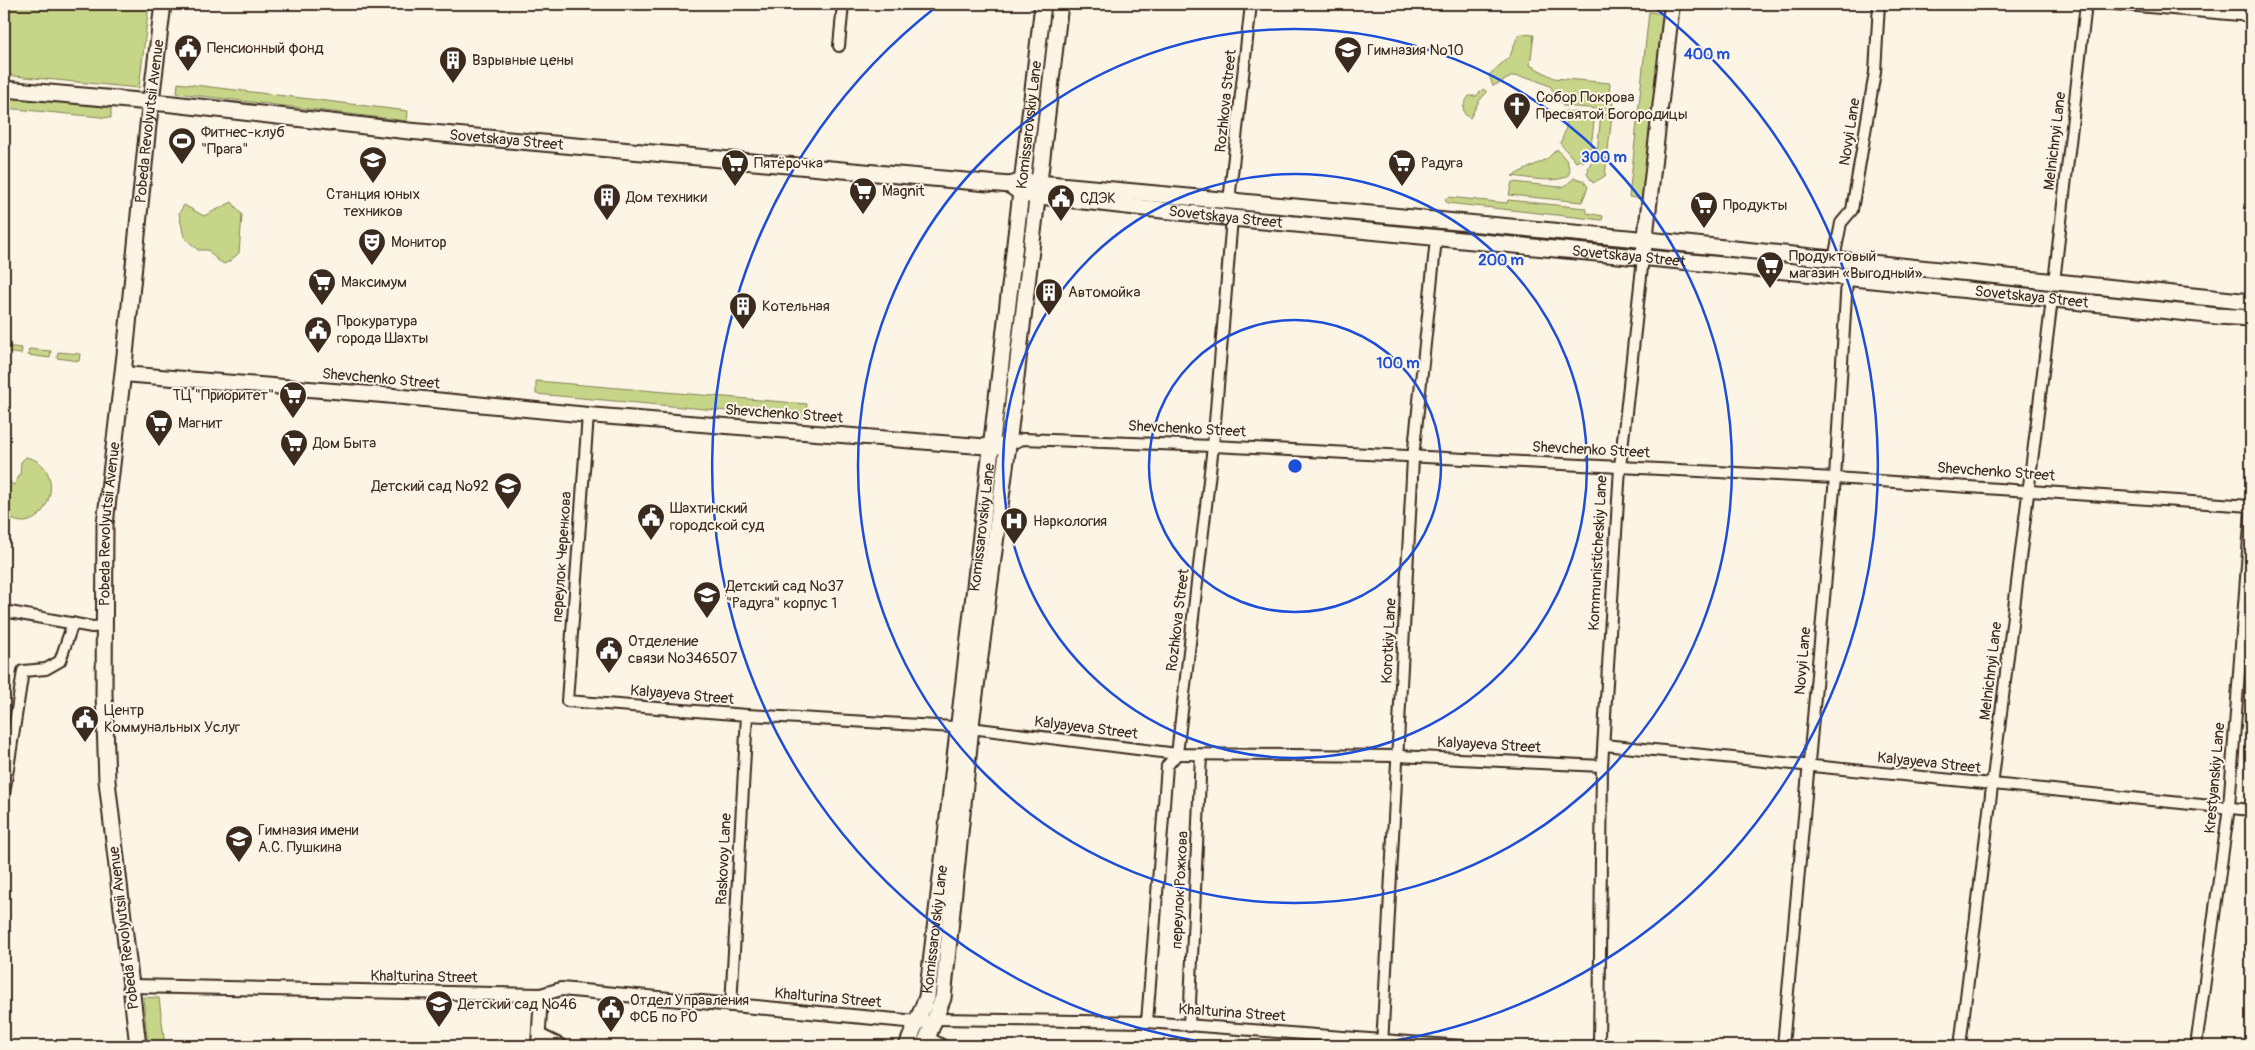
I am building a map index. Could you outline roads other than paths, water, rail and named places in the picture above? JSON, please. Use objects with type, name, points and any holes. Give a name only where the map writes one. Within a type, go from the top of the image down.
[{"type":"main road","name":"Pobeda Revolyutsii Avenue","points":[[138,1046],[107,781],[104,692],[105,524],[163,4]]},
{"type":"main road","name":"Komissarovskiy Lane","points":[[907,1046],[927,998],[964,728],[1008,445],[1026,188],[1043,4]]},
{"type":"main road","name":"Komissarovskiy Lane","points":[[927,1042],[943,998],[964,728],[992,447],[1026,188],[1060,4]]},
{"type":"main road","name":"Kommunisticheskiy Lane","points":[[1643,258],[1647,240],[1672,4]]},
{"type":"main road","name":"Sovetskaya Street","points":[[4,89],[151,102],[415,131],[1026,188],[1230,201],[1647,240],[2251,302]]},
{"type":"main road","name":"Sovetskaya Street","points":[[1026,188],[1232,218],[2251,318]]},
{"type":"main road","name":"Shevchenko Street","points":[[123,374],[373,394],[588,416],[992,447],[1008,445]]},
{"type":"street","points":[[838,46],[842,4]]},
{"type":"street","name":"Rozhkova Street","points":[[1230,201],[1251,4]]},
{"type":"street","name":"Novyi Lane","points":[[1834,259],[1841,222],[1852,210],[1875,72],[1879,4]]},
{"type":"street","name":"Melnichnyi Lane","points":[[2054,282],[2086,4]]},
{"type":"street","points":[[2115,4],[2251,16]]},
{"type":"street","name":"Rozhkova Street","points":[[1147,1022],[1167,766],[1177,754],[1213,446],[1232,218]]},
{"type":"street","name":"Korotkiy Lane","points":[[1383,1044],[1413,458],[1436,239]]},
{"type":"street","name":"Kommunisticheskiy Lane","points":[[1599,1046],[1602,766],[1620,467],[1643,258]]},
{"type":"street","name":"Novyi Lane","points":[[1783,1046],[1835,478],[1847,279]]},
{"type":"street","name":"Melnichnyi Lane","points":[[1960,1046],[2052,299]]},
{"type":"street","name":"переулок Черенкова","points":[[567,701],[588,416]]},
{"type":"street","name":"Shevchenko Street","points":[[1008,445],[1022,439],[1213,446],[1413,458],[1835,478],[2251,506]]},
{"type":"street","name":"Krestyanskiy Lane","points":[[2196,1046],[2229,807],[2251,511]]},
{"type":"street","points":[[4,611],[92,627],[105,626]]},
{"type":"street","points":[[4,794],[23,671],[46,669],[60,661],[73,623]]},
{"type":"street","name":"Kalyayeva Street","points":[[567,701],[747,715],[964,728],[1177,754],[1398,756],[1602,766]]},
{"type":"street","name":"Raskovoy Lane","points":[[732,1006],[747,715]]},
{"type":"street","name":"Kalyayeva Street","points":[[1604,745],[2251,810]]},
{"type":"street","name":"переулок Рожкова","points":[[1189,1026],[1201,755]]},
{"type":"street","name":"Khalturina Street","points":[[132,986],[541,995],[561,990],[917,1022],[936,1019],[1147,1022],[1383,1044],[1462,1046]]},
{"type":"street","points":[[541,995],[538,1040],[561,1046]]},
{"type":"street","points":[[927,1042],[944,1046]]},
{"type":"place","name":"Пенсионный фонд","points":[[188,72]]},
{"type":"place","name":"Гимназия №10","points":[[1348,74]]},
{"type":"place","name":"Взрывные цены","points":[[453,84]]},
{"type":"place","name":"Собор Покрова Пресвятой Богородицы","points":[[1517,130]]},
{"type":"place","name":"Фитнес-клуб \"Прага\"","points":[[182,165]]},
{"type":"place","name":"Станция юных техников","points":[[373,184]]},
{"type":"place","name":"Пятёрочка","points":[[735,187]]},
{"type":"place","name":"Радуга","points":[[1402,187]]},
{"type":"place","name":"Magnit","points":[[863,215]]},
{"type":"place","name":"Дом техники","points":[[607,221]]},
{"type":"place","name":"СДЭК","points":[[1061,222]]},
{"type":"place","name":"Продукты","points":[[1704,229]]},
{"type":"place","name":"Монитор","points":[[372,266]]},
{"type":"place","name":"Продуктовый магазин «Выгодный»","points":[[1770,289]]},
{"type":"place","name":"Максимум","points":[[322,306]]},
{"type":"place","name":"Автомойка","points":[[1049,316]]},
{"type":"place","name":"Котельная","points":[[743,330]]},
{"type":"place","name":"Прокуратура города Шахты","points":[[318,354]]},
{"type":"place","name":"ТЦ \"Приоритет\"","points":[[293,419]]},
{"type":"place","name":"Магнит","points":[[159,447]]},
{"type":"place","name":"Дом Быта","points":[[294,467]]},
{"type":"place","name":"Детский сад №92","points":[[508,510]]},
{"type":"place","name":"Шахтинский городской суд","points":[[651,541]]},
{"type":"place","name":"Наркология","points":[[1014,545]]},
{"type":"place","name":"Детский сад №37 \"Радуга\" корпус 1","points":[[707,619]]},
{"type":"place","name":"Отделение связи №346507","points":[[609,674]]},
{"type":"place","name":"Центр Коммунальных Услуг","points":[[85,743]]},
{"type":"place","name":"Гимназия имени А.С. Пушкина","points":[[239,863]]},
{"type":"place","name":"Детский сад №46","points":[[439,1028]]},
{"type":"place","name":"Отдел Управления ФСБ по РО","points":[[611,1033]]}]
